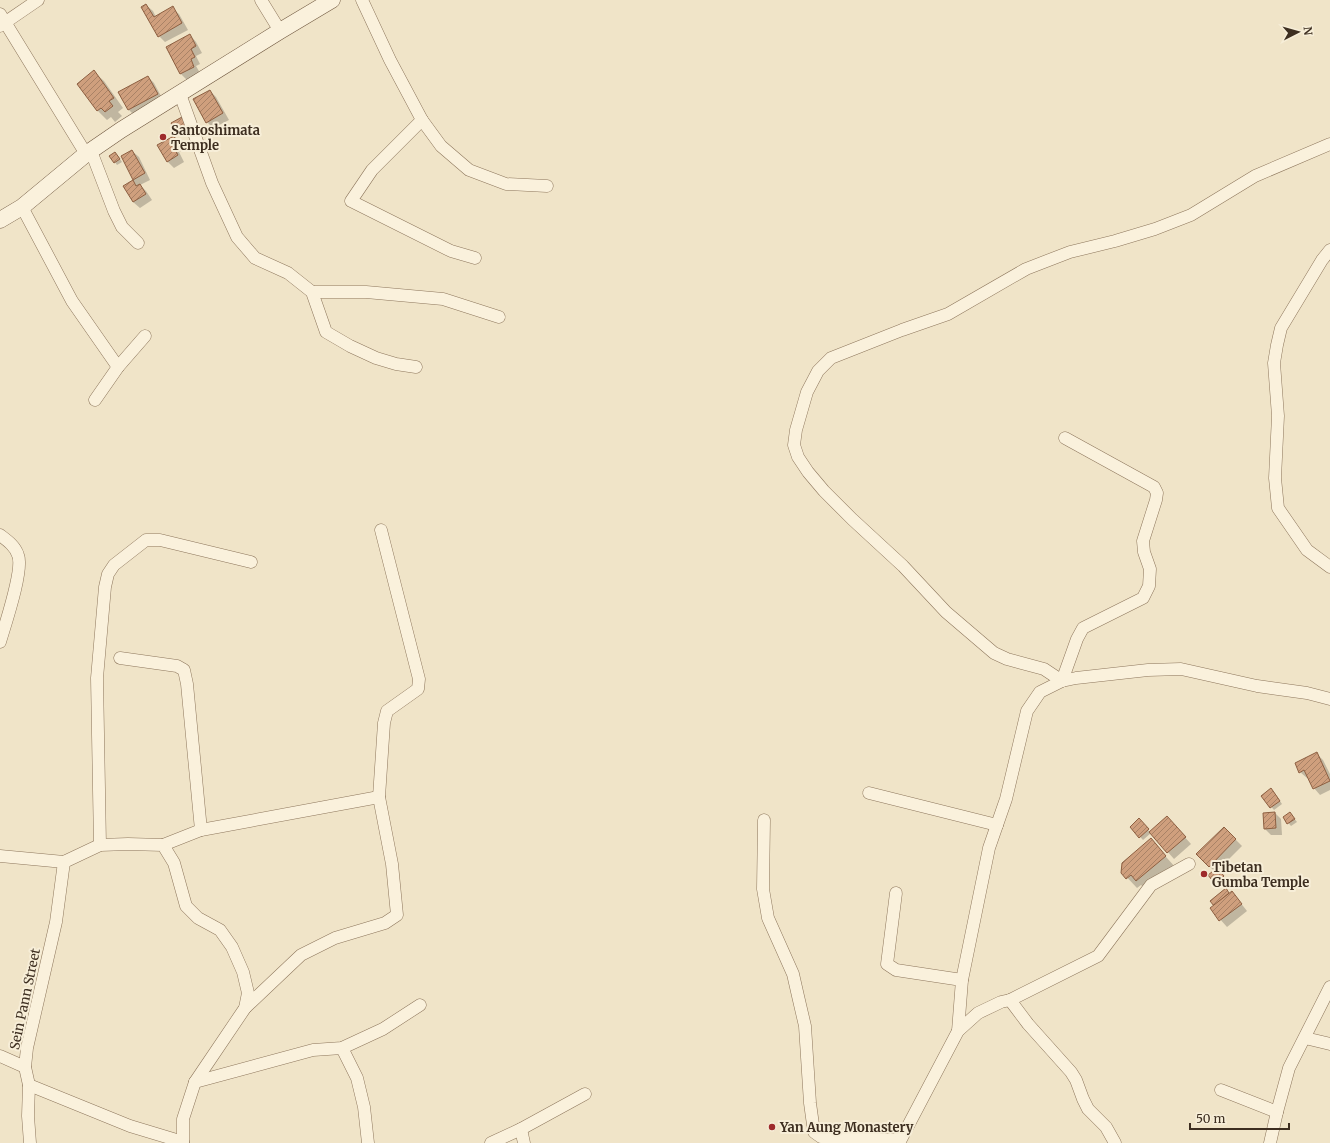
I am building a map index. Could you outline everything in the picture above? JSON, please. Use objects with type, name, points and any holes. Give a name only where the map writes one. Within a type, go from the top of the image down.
[{"type":"street","points":[[38,0],[1,21],[89,152],[122,227],[138,243]]},
{"type":"street","points":[[261,0],[280,31]]},
{"type":"street","points":[[0,220],[22,207],[89,152],[121,130],[332,0]]},
{"type":"street","points":[[362,0],[390,60],[422,120],[441,146],[469,170],[506,184],[547,186]]},
{"type":"street","points":[[180,94],[212,183],[237,237],[255,258],[288,273],[312,292],[326,332],[350,346],[376,358],[396,364],[416,367]]},
{"type":"street","points":[[422,120],[372,170],[351,201],[451,250],[475,258]]},
{"type":"street","points":[[1062,681],[1044,669],[1008,659],[994,653],[946,612],[903,566],[852,519],[808,472],[798,457],[794,445],[796,430],[807,392],[818,371],[831,358],[902,330],[948,314],[1026,269],[1070,252],[1115,241],[1191,216],[1255,176],[1330,144]]},
{"type":"street","points":[[22,207],[72,301],[118,367]]},
{"type":"street","points":[[1330,250],[1322,260],[1281,328],[1274,363],[1278,416],[1276,478],[1278,508],[1308,550],[1330,567]]},
{"type":"street","points":[[312,292],[366,292],[443,299],[499,316]]},
{"type":"street","points":[[95,400],[118,367],[145,336]]},
{"type":"street","points":[[1062,681],[1077,639],[1083,628],[1143,598],[1149,586],[1150,569],[1144,552],[1143,541],[1157,493],[1154,487],[1065,438]]},
{"type":"street","points":[[29,1085],[130,1126],[183,1142],[183,1119],[194,1082],[245,1008],[301,955],[335,938],[386,923],[397,915],[392,864],[379,798],[384,723],[387,711],[418,689],[419,679],[381,530]]},
{"type":"street","points":[[0,535],[12,544],[19,556],[20,570],[0,642]]},
{"type":"street","points":[[100,845],[97,678],[105,587],[108,574],[114,565],[146,540],[160,540],[251,562]]},
{"type":"street","points":[[120,658],[177,666],[184,670],[187,684],[201,830]]},
{"type":"street","points":[[958,1031],[962,980],[989,848],[1006,799],[1027,712],[1040,692],[1062,681],[1148,670],[1181,670],[1257,686],[1307,693],[1330,699]]},
{"type":"street","points":[[869,793],[997,825]]},
{"type":"street","points":[[0,856],[64,862],[100,845],[163,845],[201,830],[379,798]]},
{"type":"street","points":[[764,820],[763,889],[768,918],[793,974],[805,1026],[810,1103],[814,1132],[820,1137],[900,1142],[958,1031],[978,1013],[1001,1002],[1010,1000],[1098,956],[1151,885],[1189,864]]},
{"type":"street","points":[[163,845],[174,863],[186,906],[198,918],[220,930],[232,947],[243,972],[248,993],[245,1008]]},
{"type":"street","name":"Sein Pann Street","points":[[30,1143],[28,1116],[29,1085],[25,1067],[27,1048],[56,922],[64,862]]},
{"type":"street","points":[[896,894],[887,964],[896,970],[962,980]]},
{"type":"street","points":[[1270,1143],[1289,1068],[1330,987]]},
{"type":"street","points":[[1010,1000],[1033,1030],[1071,1072],[1076,1080],[1088,1109],[1106,1127],[1115,1143]]},
{"type":"street","points":[[194,1082],[313,1050],[342,1048],[383,1029],[420,1005]]},
{"type":"street","points":[[1305,1038],[1330,1044]]},
{"type":"street","points":[[342,1048],[357,1078],[364,1107],[368,1143]]},
{"type":"street","points":[[0,1056],[25,1067]]},
{"type":"street","points":[[1221,1090],[1277,1112]]},
{"type":"street","points":[[491,1143],[521,1129],[585,1094]]},
{"type":"street","points":[[521,1129],[524,1143]]},
{"type":"building","points":[[146,4],[154,17],[173,6],[182,23],[158,37],[141,7]]},
{"type":"building","points":[[190,34],[196,46],[191,49],[195,57],[191,59],[194,67],[180,74],[166,47]]},
{"type":"building","points":[[94,70],[114,98],[109,101],[113,106],[105,112],[101,108],[97,111],[77,84]]},
{"type":"building","points":[[148,76],[158,94],[128,110],[118,92]]},
{"type":"building","points":[[210,90],[223,113],[206,123],[193,99]]},
{"type":"building","points":[[182,117],[189,129],[178,135],[171,123]]},
{"type":"building","points":[[174,136],[178,143],[173,146],[178,155],[167,162],[157,145]]},
{"type":"building","points":[[132,150],[145,173],[133,180],[121,156]]},
{"type":"building","points":[[115,152],[120,159],[114,163],[109,156]]},
{"type":"building","points":[[133,180],[136,186],[140,184],[146,194],[133,202],[123,186]]},
{"type":"building","points":[[1317,752],[1330,781],[1313,789],[1304,770],[1299,773],[1295,763]]},
{"type":"building","points":[[1271,788],[1280,801],[1270,808],[1261,796]]},
{"type":"building","points":[[1275,812],[1276,828],[1264,829],[1263,813]]},
{"type":"building","points":[[1290,812],[1295,819],[1287,824],[1283,817]]},
{"type":"building","points":[[1167,816],[1186,837],[1167,853],[1149,832]]},
{"type":"building","points":[[1139,818],[1149,829],[1139,838],[1130,827]]},
{"type":"building","points":[[1224,827],[1236,839],[1209,867],[1196,854]]},
{"type":"building","points":[[1151,838],[1166,856],[1136,881],[1131,875],[1126,879],[1121,873],[1122,863]]},
{"type":"building","points":[[1217,868],[1224,876],[1215,884],[1208,875]]},
{"type":"building","points":[[1226,888],[1229,893],[1214,906],[1210,901]]},
{"type":"building","points":[[1232,891],[1242,904],[1219,921],[1210,908]]},
{"type":"place","name":"Santoshimata Temple","points":[[163,137]]},
{"type":"place","name":"Tibetan Gumba Temple","points":[[1204,874]]},
{"type":"place","name":"Yan Aung Monastery","points":[[772,1127]]}]
